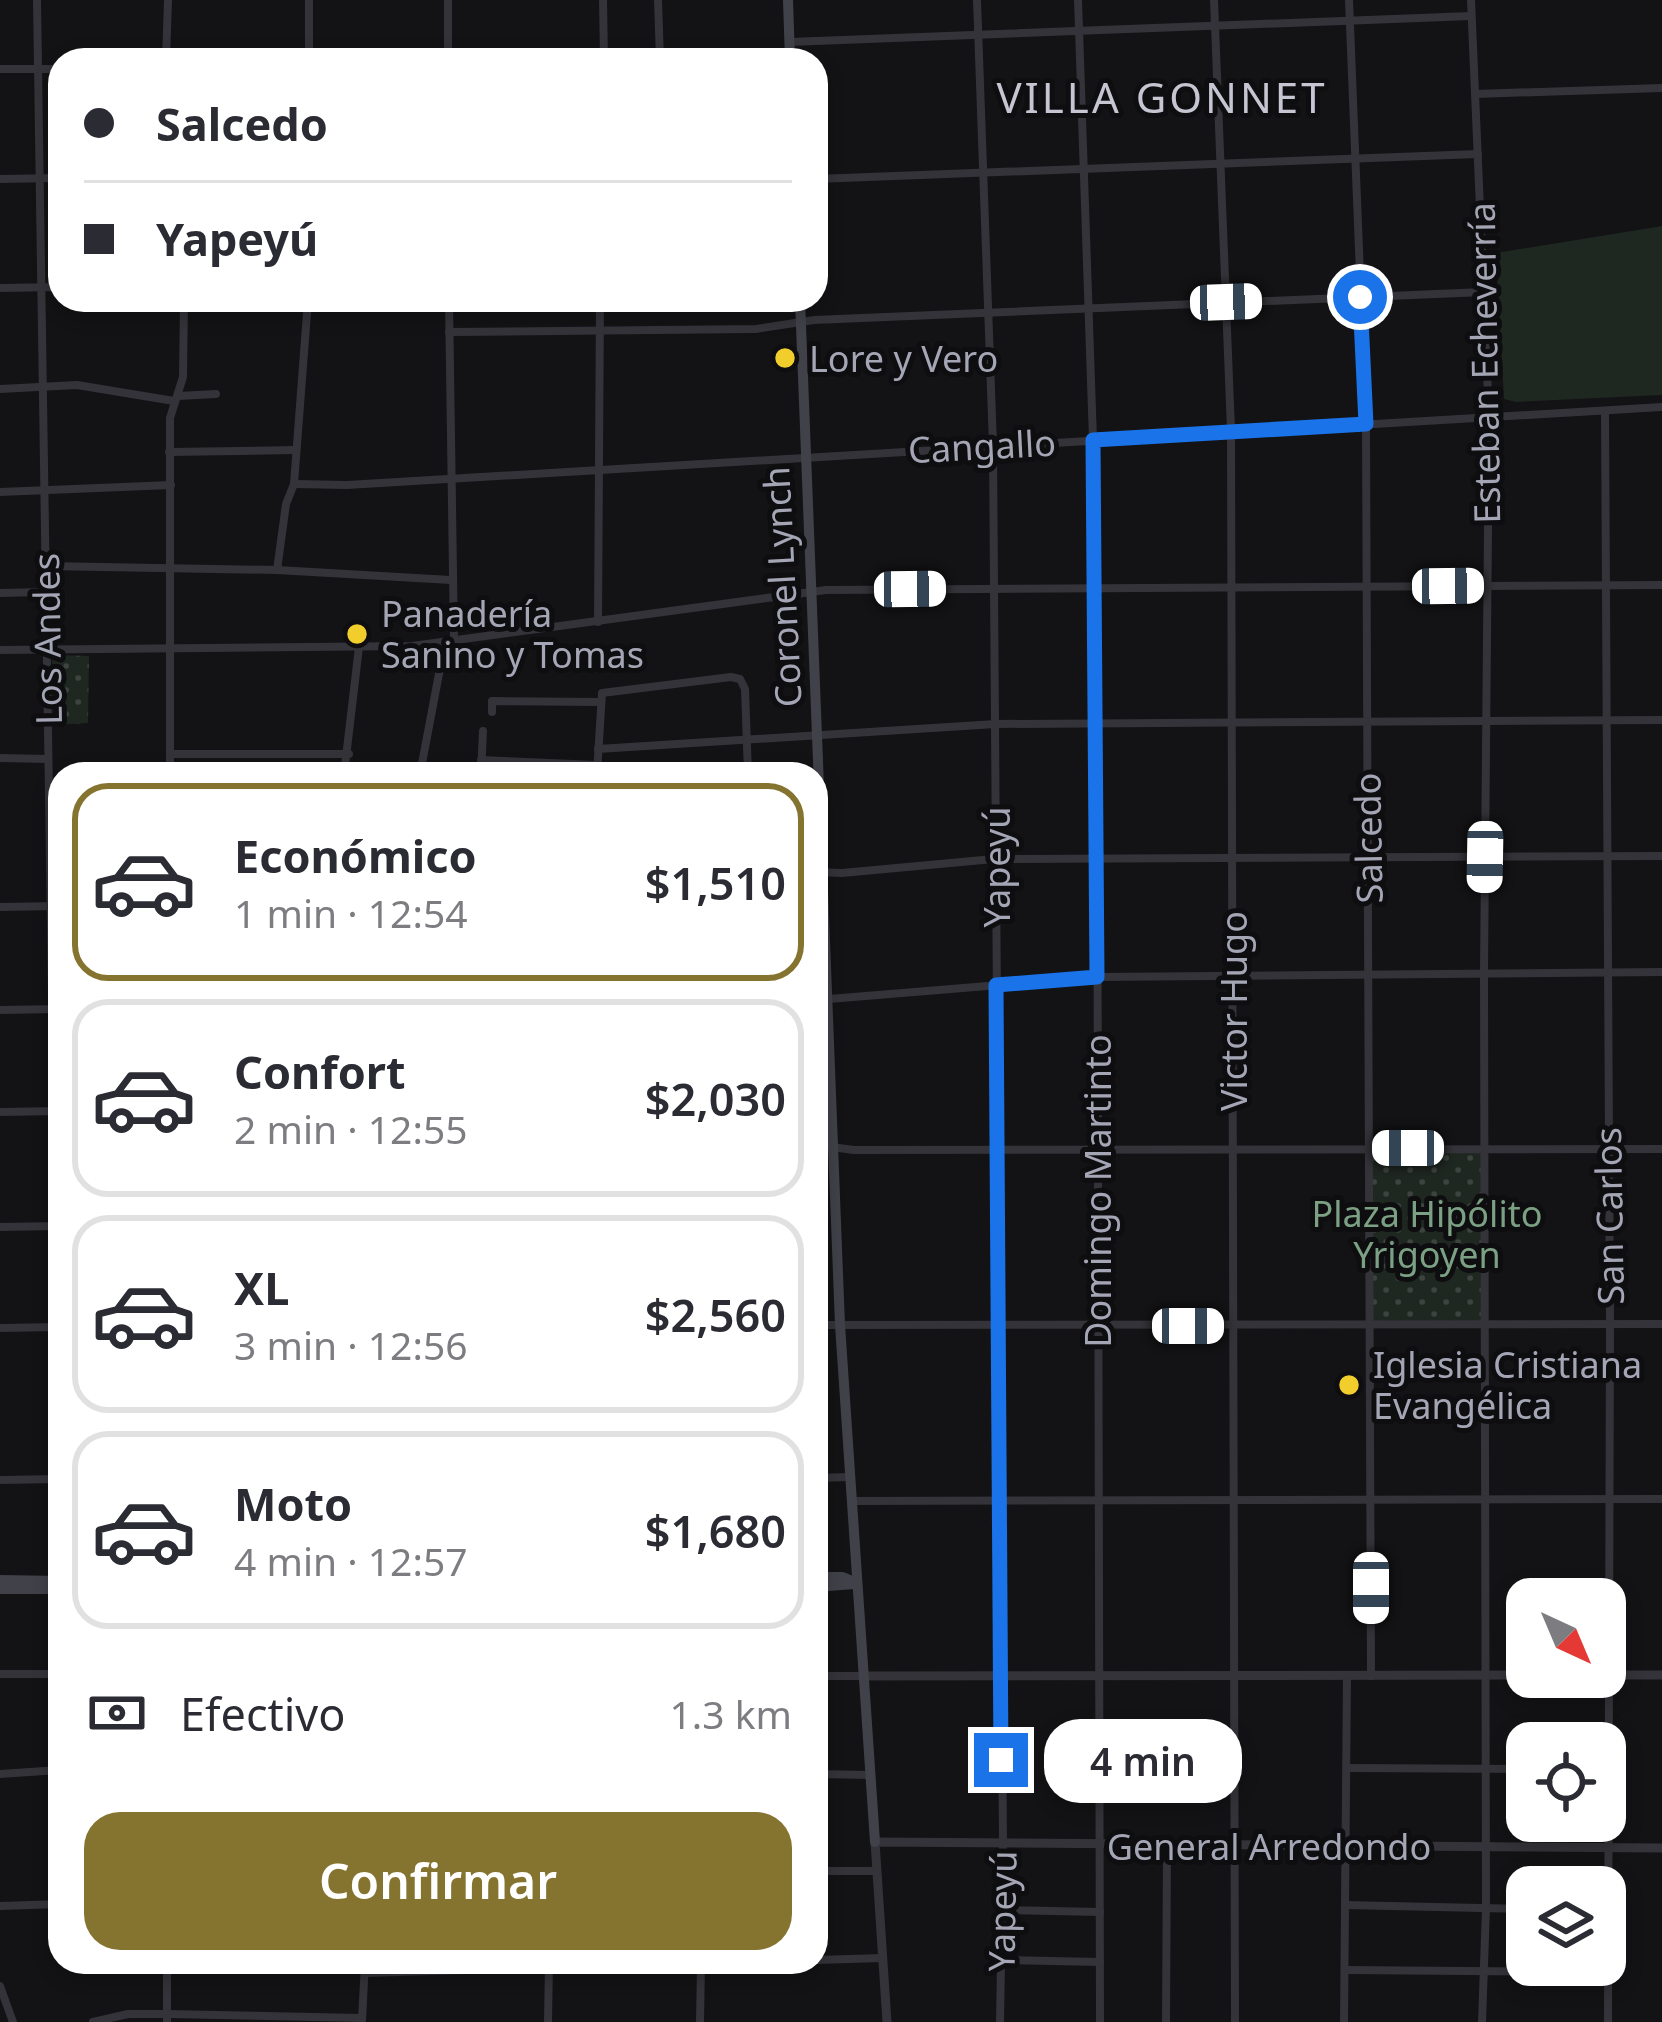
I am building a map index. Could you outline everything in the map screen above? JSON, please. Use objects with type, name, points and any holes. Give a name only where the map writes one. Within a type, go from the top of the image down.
[{"type":"main road","points":[[788,0],[790,48]]},
{"type":"main road","name":"Coronel Lynch","points":[[801,312],[818,762]]},
{"type":"main road","name":"Coronel Lynch","points":[[828,986],[840,1325],[875,1843]]},
{"type":"main road","points":[[828,1577],[857,1583]]},
{"type":"main road","points":[[828,1586],[857,1583]]},
{"type":"main road","points":[[0,1585],[48,1585]]},
{"type":"street","name":"Los Andes","points":[[37,0],[48,906]]},
{"type":"street","points":[[166,48],[168,0]]},
{"type":"street","points":[[309,0],[309,48]]},
{"type":"street","points":[[448,0],[448,48]]},
{"type":"street","points":[[603,0],[604,48]]},
{"type":"street","points":[[658,0],[660,48]]},
{"type":"street","name":"Yapeyú","points":[[977,0],[993,445],[1003,1845],[1000,2022]]},
{"type":"street","name":"Domingo Martinto","points":[[1078,0],[1093,440],[1100,2022]]},
{"type":"street","name":"Victor Hugo","points":[[1214,0],[1233,587],[1235,2022]]},
{"type":"street","name":"Salcedo","points":[[1348,0],[1366,424],[1371,1676]]},
{"type":"street","name":"Esteban Echeverría","points":[[1471,0],[1489,417],[1482,2022]]},
{"type":"street","points":[[790,42],[1471,16]]},
{"type":"street","points":[[0,69],[48,69]]},
{"type":"street","points":[[1475,94],[1662,88]]},
{"type":"street","points":[[828,179],[1478,154]]},
{"type":"street","points":[[0,178],[48,178]]},
{"type":"street","points":[[0,287],[48,287]]},
{"type":"street","points":[[449,332],[756,329],[1089,307],[1484,292]]},
{"type":"street","points":[[170,762],[170,418],[183,377],[184,312]]},
{"type":"street","points":[[278,570],[286,504],[294,484],[307,312]]},
{"type":"street","points":[[423,762],[450,641],[449,312]]},
{"type":"street","points":[[598,622],[600,312]]},
{"type":"street","points":[[0,389],[84,385],[176,399],[217,394]]},
{"type":"street","name":"Cangallo","points":[[294,484],[347,485],[1662,407]]},
{"type":"street","name":"San Carlos","points":[[1605,410],[1608,1578]]},
{"type":"street","points":[[169,452],[296,450]]},
{"type":"street","points":[[0,492],[171,484]]},
{"type":"street","points":[[46,566],[278,570],[451,580]]},
{"type":"street","points":[[0,650],[170,651],[450,641],[812,592],[1094,586],[1662,585]]},
{"type":"street","points":[[0,593],[45,592]]},
{"type":"street","points":[[347,762],[358,647]]},
{"type":"street","points":[[491,712],[491,701],[601,698],[731,676],[740,679],[745,689],[747,762]]},
{"type":"street","points":[[597,762],[601,698]]},
{"type":"street","points":[[598,749],[996,724],[1662,720]]},
{"type":"street","points":[[483,731],[481,760],[504,762]]},
{"type":"street","points":[[170,754],[349,754]]},
{"type":"street","points":[[0,758],[48,759]]},
{"type":"street","points":[[828,871],[994,860],[1662,856]]},
{"type":"street","points":[[0,907],[48,906]]},
{"type":"street","points":[[829,999],[1097,977],[1662,972]]},
{"type":"street","points":[[0,1010],[48,1010]]},
{"type":"street","points":[[0,1112],[48,1111]]},
{"type":"street","points":[[828,1146],[854,1150],[1662,1149]]},
{"type":"street","points":[[0,1227],[48,1226]]},
{"type":"street","points":[[828,1324],[1662,1324]]},
{"type":"street","points":[[0,1328],[48,1327]]},
{"type":"street","points":[[828,1478],[849,1477]]},
{"type":"street","points":[[0,1480],[48,1479]]},
{"type":"street","points":[[851,1501],[1662,1499]]},
{"type":"street","points":[[0,1674],[48,1674]]},
{"type":"street","points":[[828,1676],[1506,1675]]},
{"type":"street","points":[[1626,1675],[1662,1675]]},
{"type":"street","points":[[1344,2022],[1347,1676]]},
{"type":"street","points":[[1347,1768],[1506,1768]]},
{"type":"street","points":[[0,1774],[48,1771]]},
{"type":"street","points":[[828,1774],[870,1775]]},
{"type":"street","name":"San Carlos","points":[[1608,1866],[1609,1842]]},
{"type":"street","name":"General Arredondo","points":[[875,1843],[1662,1848]]},
{"type":"street","name":"Coronel Lynch","points":[[875,1843],[887,2022]]},
{"type":"street","points":[[1166,2022],[1167,1846]]},
{"type":"street","points":[[828,1871],[877,1871]]},
{"type":"street","points":[[0,1906],[48,1904]]},
{"type":"street","points":[[1345,1905],[1506,1908]]},
{"type":"street","points":[[1002,1910],[1100,1912]]},
{"type":"street","points":[[828,1960],[883,1958]]},
{"type":"street","points":[[1001,1960],[1100,1962]]},
{"type":"street","points":[[1345,1970],[1506,1970]]},
{"type":"street","points":[[167,1974],[167,2018]]},
{"type":"street","points":[[93,2022],[128,2014],[362,2020],[365,1974]]},
{"type":"street","points":[[548,2022],[549,1974]]},
{"type":"street","points":[[700,2022],[701,1974]]},
{"type":"street","points":[[0,1986],[13,2022]]},
{"type":"street","name":"San Carlos","points":[[1608,1986],[1608,2022]]},
{"type":"green space","points":[[1662,226],[1662,395],[1504,399],[1496,253]]},
{"type":"green space","points":[[52,655],[89,656],[88,723],[54,725]]},
{"type":"green space","name":"Plaza Hipólito Yrigoyen","points":[[1370,1147],[1484,1148],[1485,1324],[1370,1324]]},
{"type":"place","name":"Lore y Vero","points":[[785,358]]},
{"type":"place","name":"Panadería Sanino y Tomas","points":[[357,634]]},
{"type":"place","name":"Iglesia Cristiana Evangélica","points":[[1349,1385]]},
{"type":"district","name":"VILLA GONNET","points":[[1162,96]]},
{"type":"route","points":[[1001,1760],[996,985],[1097,977],[1093,440],[1366,424],[1360,297]]}]
